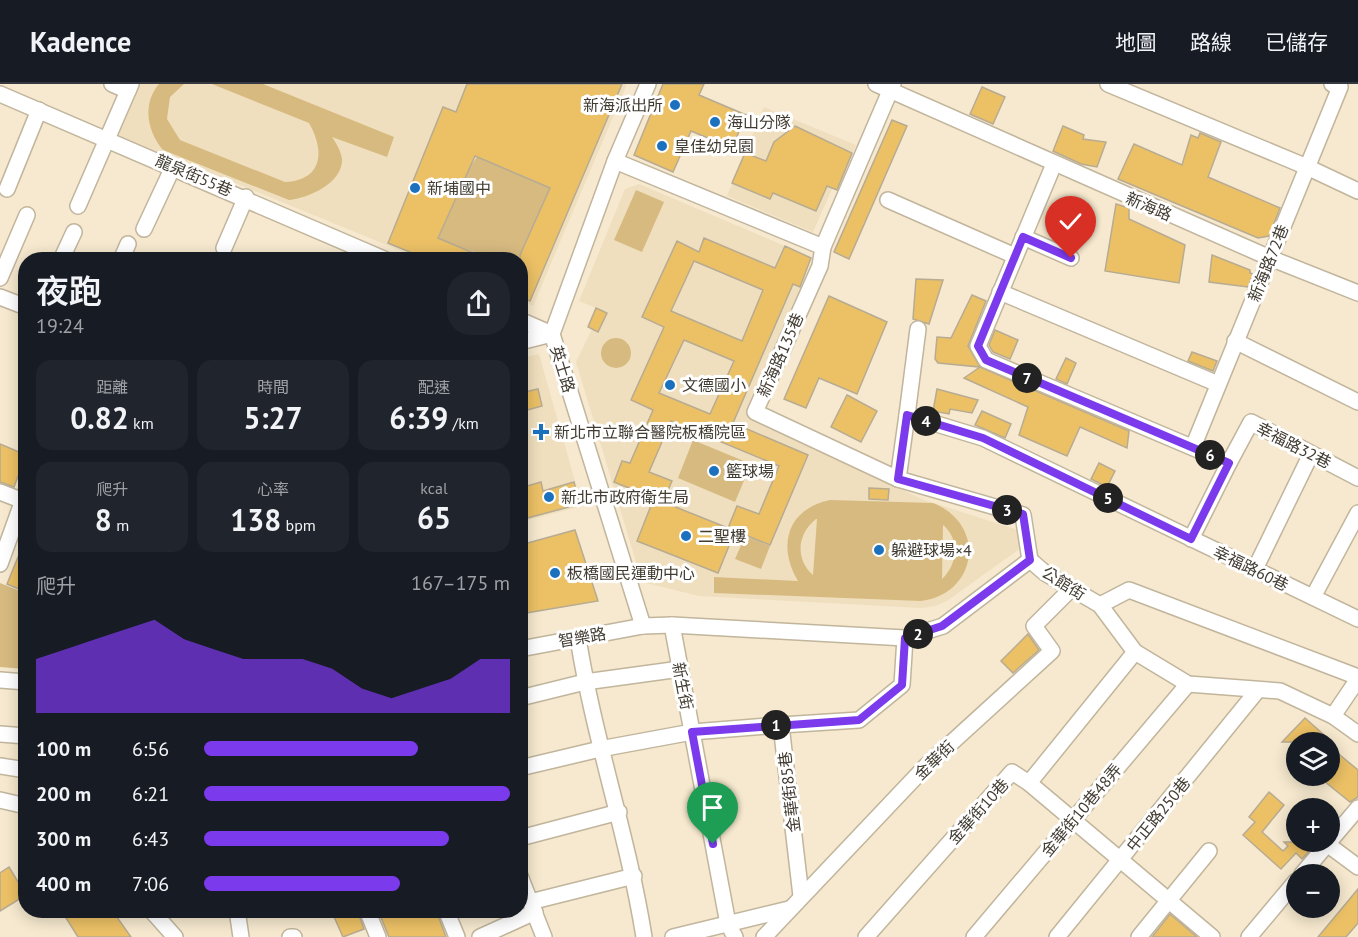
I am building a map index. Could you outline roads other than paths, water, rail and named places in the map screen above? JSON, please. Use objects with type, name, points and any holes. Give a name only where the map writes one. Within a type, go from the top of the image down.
[{"type":"street","points":[[78,206],[130,88],[112,84]]},
{"type":"street","name":"英士路","points":[[643,626],[552,334],[615,161],[648,84]]},
{"type":"street","points":[[1108,84],[1307,167],[1358,191]]},
{"type":"street","name":"新海路72巷","points":[[1193,447],[1340,87],[1332,84]]},
{"type":"street","name":"新海路","points":[[887,86],[1054,164],[1270,258],[1358,293]]},
{"type":"street","name":"新海路135巷","points":[[887,86],[823,247],[820,266],[755,412],[898,479],[1023,514],[1030,560]]},
{"type":"street","name":"龍泉街55巷","points":[[0,94],[246,197],[356,252]]},
{"type":"street","points":[[8,189],[39,110]]},
{"type":"street","points":[[615,161],[823,247]]},
{"type":"street","points":[[1054,164],[978,346],[986,360],[1229,463],[1191,539]]},
{"type":"street","points":[[144,230],[173,167]]},
{"type":"street","points":[[224,248],[246,197]]},
{"type":"street","points":[[888,200],[1016,256]]},
{"type":"street","points":[[0,278],[27,215]]},
{"type":"street","points":[[65,252],[74,232]]},
{"type":"street","points":[[1023,237],[1071,258]]},
{"type":"street","points":[[124,252],[128,244]]},
{"type":"street","points":[[1000,292],[1218,384]]},
{"type":"street","points":[[0,297],[18,304]]},
{"type":"street","points":[[528,324],[552,334]]},
{"type":"street","points":[[898,479],[918,329]]},
{"type":"street","points":[[528,340],[552,334]]},
{"type":"street","points":[[1235,341],[1358,402]]},
{"type":"street","name":"幸福路60巷","points":[[907,415],[983,438],[1358,619]]},
{"type":"street","name":"幸福路32巷","points":[[1229,463],[1251,423],[1358,478]]},
{"type":"street","points":[[1255,569],[1311,454]]},
{"type":"street","points":[[0,492],[18,496]]},
{"type":"street","points":[[1313,597],[1358,513]]},
{"type":"street","points":[[0,564],[18,514]]},
{"type":"street","name":"公館街","points":[[643,626],[672,625],[905,638],[942,626],[1030,560],[1045,573],[1100,605],[1135,652],[1188,684],[1280,691],[1333,716],[1358,734]]},
{"type":"street","name":"金華街","points":[[764,937],[926,766],[1052,651],[1034,626],[1072,588]]},
{"type":"street","points":[[1100,605],[1129,590],[1358,678],[1333,716]]},
{"type":"street","name":"新生街","points":[[672,625],[731,931]]},
{"type":"street","name":"智樂路","points":[[528,647],[643,626]]},
{"type":"street","points":[[578,638],[600,749],[634,876],[644,937]]},
{"type":"street","points":[[528,766],[600,749],[692,732],[859,720],[902,685],[905,638]]},
{"type":"street","name":"金華街10巷","points":[[866,937],[1012,772],[1029,783],[1135,652]]},
{"type":"street","points":[[528,696],[585,682],[680,669]]},
{"type":"street","points":[[0,680],[18,681]]},
{"type":"street","name":"金華街10巷48弄","points":[[974,937],[1188,684]]},
{"type":"street","name":"中正路250巷","points":[[1057,937],[1257,691]]},
{"type":"street","name":"金華街85巷","points":[[781,725],[801,896]]},
{"type":"street","points":[[0,734],[18,735]]},
{"type":"street","points":[[0,766],[18,769]]},
{"type":"street","points":[[1029,783],[1212,937]]},
{"type":"street","points":[[0,800],[18,804]]},
{"type":"street","points":[[1340,829],[1358,808]]},
{"type":"street","points":[[528,836],[618,812]]},
{"type":"street","points":[[1139,937],[1209,852]]},
{"type":"street","points":[[1310,864],[1320,852]]},
{"type":"street","points":[[1338,852],[1358,867]]},
{"type":"street","points":[[528,910],[634,876]]},
{"type":"street","points":[[1249,937],[1286,893]]},
{"type":"street","points":[[528,895],[544,937]]},
{"type":"street","points":[[673,937],[731,931],[789,909]]},
{"type":"street","points":[[158,918],[175,937]]},
{"type":"street","points":[[238,918],[241,937]]},
{"type":"street","points":[[370,918],[376,936]]},
{"type":"street","points":[[449,918],[457,937]]},
{"type":"street","points":[[480,937],[514,918]]},
{"type":"place","name":"新海派出所","points":[[675,105]]},
{"type":"place","name":"海山分隊","points":[[715,122]]},
{"type":"place","name":"皇佳幼兒園","points":[[662,146]]},
{"type":"place","name":"新埔國中","points":[[415,188]]},
{"type":"place","name":"文德國小","points":[[670,385]]},
{"type":"place","name":"新北市立聯合醫院板橋院區","points":[[541,432]]},
{"type":"place","name":"籃球場","points":[[714,471]]},
{"type":"place","name":"新北市政府衛生局","points":[[549,497]]},
{"type":"place","name":"二聖樓","points":[[686,536]]},
{"type":"place","name":"躲避球場×4","points":[[879,550]]},
{"type":"place","name":"板橋國民運動中心","points":[[555,573]]}]
